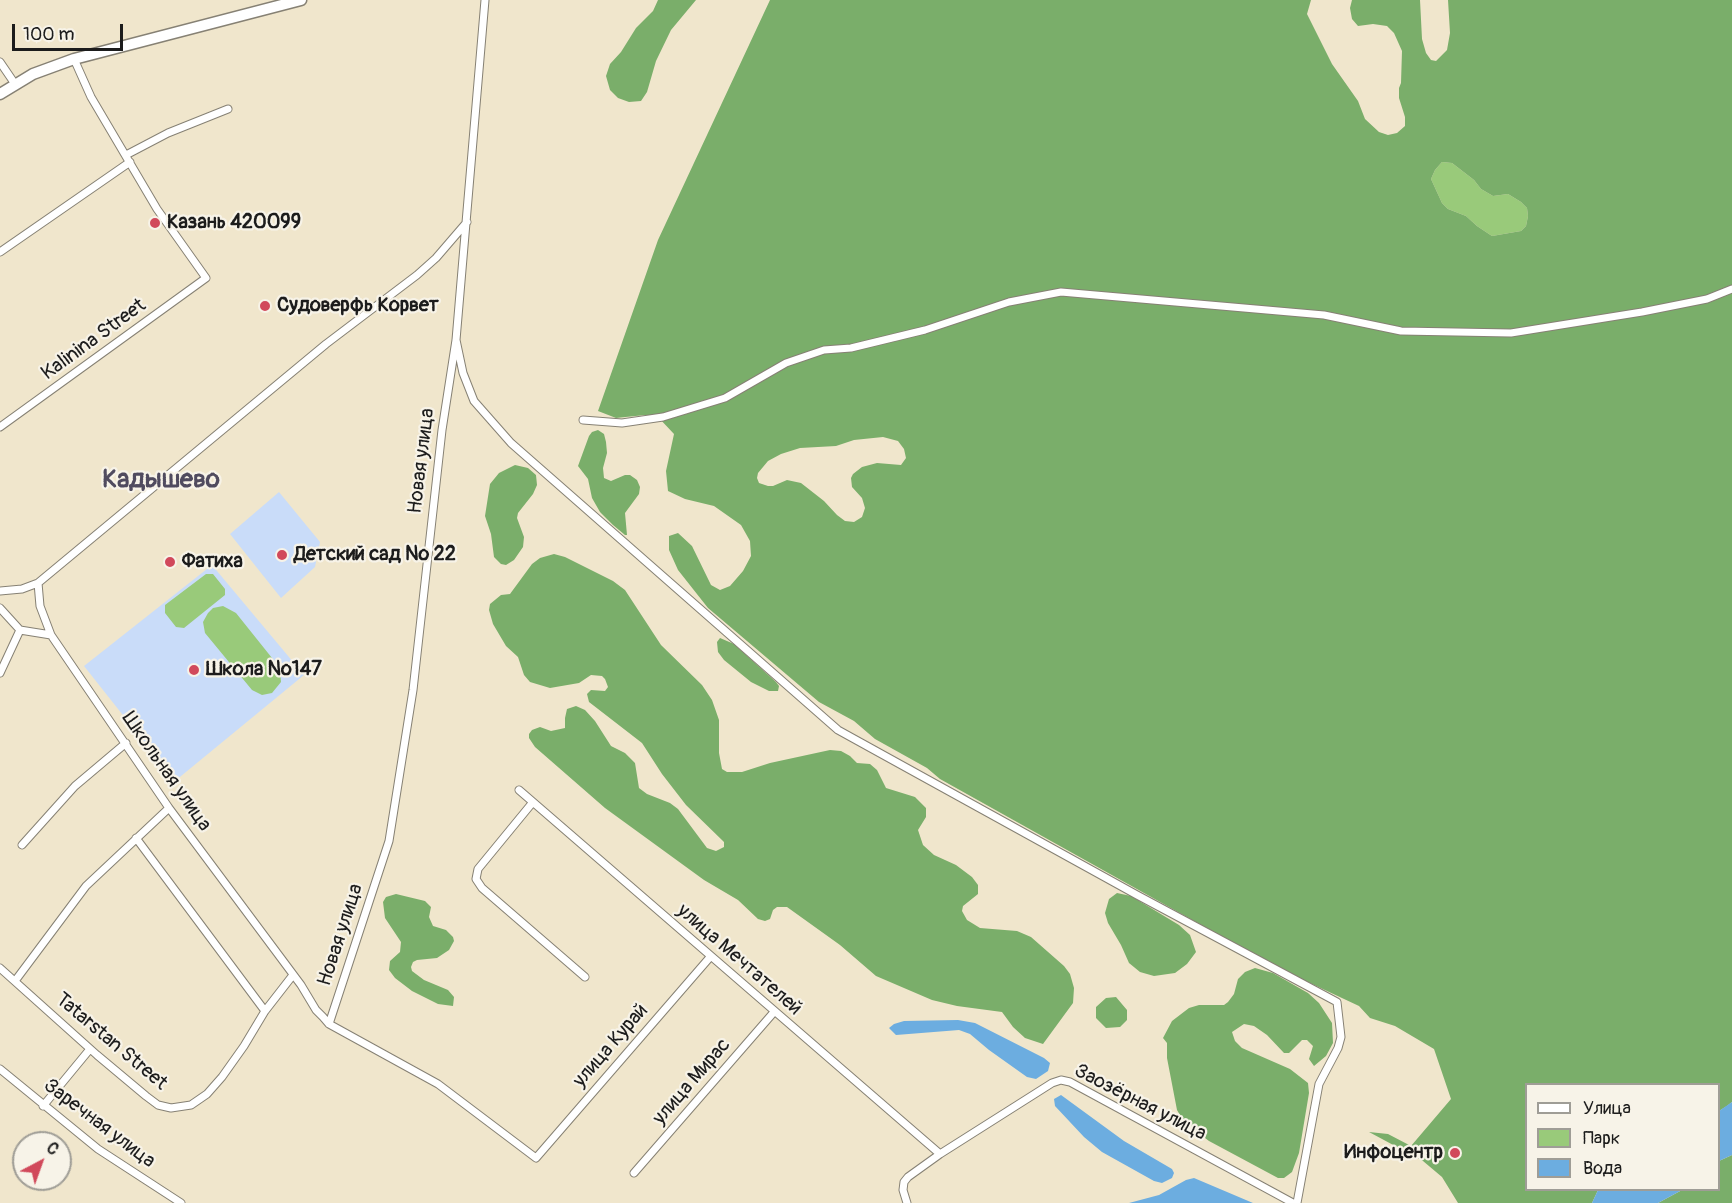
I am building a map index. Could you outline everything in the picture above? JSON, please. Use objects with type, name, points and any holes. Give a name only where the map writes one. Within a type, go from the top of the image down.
[{"type":"main road","points":[[0,94],[33,74],[74,59],[301,0]]},
{"type":"street","name":"Новая улица","points":[[329,1024],[389,841],[413,690],[442,430],[456,340],[485,0]]},
{"type":"street","points":[[74,59],[91,97],[128,159]]},
{"type":"street","points":[[0,62],[15,84]]},
{"type":"street","points":[[0,252],[128,159],[168,133],[228,109]]},
{"type":"street","name":"Kalinina Street","points":[[0,427],[206,278],[158,209],[128,159]]},
{"type":"street","points":[[0,591],[22,589],[38,583],[326,344],[417,275],[436,258],[467,222]]},
{"type":"street","points":[[583,420],[622,423],[663,417],[725,398],[786,363],[824,350],[861,346],[925,330],[1009,302],[1061,292],[1324,315],[1401,331],[1510,333],[1664,308],[1707,299],[1732,289]]},
{"type":"street","points":[[456,340],[463,373],[474,401],[511,444],[838,730],[1337,1002],[1341,1037],[1338,1048],[1319,1084],[1295,1203]]},
{"type":"street","name":"Школьная улица","points":[[38,583],[40,606],[51,634],[169,808],[293,975],[316,1010],[329,1024]]},
{"type":"street","points":[[0,609],[20,630],[51,634]]},
{"type":"street","points":[[0,672],[20,630]]},
{"type":"street","points":[[22,845],[75,786],[126,743]]},
{"type":"street","name":"улица Мечтателей","points":[[519,790],[940,1154]]},
{"type":"street","points":[[533,802],[478,869],[476,879],[482,888],[585,977]]},
{"type":"street","points":[[15,981],[86,886],[169,808]]},
{"type":"street","points":[[136,838],[265,1011]]},
{"type":"street","name":"улица Курай","points":[[329,1024],[438,1084],[536,1158],[711,956]]},
{"type":"street","name":"Tatarstan Street","points":[[0,968],[152,1101],[158,1105],[180,1108],[201,1099],[222,1077],[265,1011],[293,975]]},
{"type":"street","name":"улица Мирас","points":[[634,1173],[774,1012]]},
{"type":"street","points":[[43,1106],[90,1049]]},
{"type":"street","name":"Заречная улица","points":[[0,1069],[98,1149],[181,1203]]},
{"type":"street","name":"Заозёрная улица","points":[[907,1203],[903,1190],[904,1182],[908,1177],[1052,1083],[1066,1081],[1295,1203]]},
{"type":"shaded area","name":"Детский сад № 22","points":[[279,492],[320,542],[315,567],[281,598],[230,534]]},
{"type":"shaded area","name":"Школа №147","points":[[212,565],[304,675],[175,781],[84,666]]},
{"type":"green space","points":[[658,0],[696,0],[671,30],[656,61],[647,92],[641,101],[629,102],[618,98],[610,90],[606,76],[610,64],[621,52],[636,28],[653,11]]},
{"type":"green space","points":[[770,0],[1311,0],[1307,14],[1332,64],[1358,101],[1365,119],[1379,132],[1388,135],[1397,133],[1405,126],[1405,117],[1399,98],[1402,51],[1394,33],[1387,26],[1373,24],[1358,26],[1352,19],[1350,8],[1352,0],[1420,0],[1422,39],[1426,53],[1431,60],[1436,61],[1447,50],[1450,33],[1448,0],[1732,0],[1732,1102],[1720,1110],[1720,1083],[1525,1083],[1525,1191],[1598,1191],[1592,1203],[1458,1203],[1442,1177],[1423,1161],[1369,1132],[1388,1134],[1411,1146],[1451,1099],[1434,1049],[1395,1026],[1370,1018],[1359,1006],[1280,969],[940,779],[927,768],[875,739],[854,721],[819,702],[708,608],[678,570],[669,550],[669,536],[678,533],[692,546],[711,585],[720,590],[730,586],[743,571],[751,556],[750,541],[741,525],[714,506],[685,499],[668,491],[666,471],[674,434],[658,417],[645,415],[616,418],[598,411],[658,240]],"holes":[[[1442,162],[1452,163],[1474,180],[1481,189],[1493,196],[1508,194],[1521,202],[1527,208],[1526,226],[1521,231],[1492,236],[1466,216],[1448,209],[1442,203],[1431,179]],[[883,437],[898,441],[904,449],[906,458],[901,465],[877,463],[862,467],[853,474],[852,487],[862,498],[865,508],[862,517],[854,522],[845,521],[801,483],[787,480],[768,486],[759,483],[757,478],[758,473],[768,461],[800,448],[836,446],[854,440]]]},
{"type":"green space","points":[[1442,162],[1452,163],[1474,180],[1481,189],[1493,196],[1508,194],[1521,202],[1527,208],[1526,226],[1521,231],[1492,236],[1466,216],[1448,209],[1442,203],[1431,179]]},
{"type":"green space","points":[[598,430],[604,434],[606,442],[604,478],[611,481],[630,475],[637,480],[640,487],[639,494],[625,513],[627,535],[600,512],[592,498],[588,479],[578,466],[589,436]]},
{"type":"green space","points":[[515,465],[528,468],[536,475],[537,485],[518,513],[517,518],[524,537],[523,547],[514,560],[506,565],[501,564],[494,557],[491,534],[485,516],[490,484],[499,473]]},
{"type":"green space","points":[[554,554],[565,557],[613,581],[625,590],[661,645],[702,685],[712,700],[719,720],[719,753],[722,769],[727,772],[742,772],[770,763],[830,750],[841,751],[857,763],[870,764],[877,770],[886,788],[915,797],[926,808],[926,817],[918,830],[923,845],[934,855],[956,865],[972,877],[978,885],[978,894],[963,906],[962,911],[967,920],[980,928],[1017,931],[1031,937],[1070,974],[1074,988],[1073,1003],[1043,1044],[1025,1038],[1002,1012],[932,1000],[876,976],[840,945],[787,907],[777,907],[773,910],[770,919],[765,921],[758,919],[738,900],[704,880],[605,808],[535,747],[529,738],[532,730],[540,727],[551,731],[565,728],[567,709],[576,706],[585,710],[611,746],[625,753],[635,763],[639,788],[678,809],[707,848],[716,851],[724,847],[724,842],[686,805],[642,743],[589,702],[587,694],[591,690],[605,691],[608,687],[602,676],[591,675],[579,683],[550,688],[530,682],[524,675],[518,657],[506,646],[493,624],[489,610],[490,604],[501,595],[510,594],[532,564],[540,558]]},
{"type":"green space","points":[[206,574],[213,574],[225,589],[225,595],[184,628],[176,627],[165,613],[165,605]]},
{"type":"green space","points":[[223,606],[236,613],[280,668],[281,682],[272,693],[262,695],[252,690],[205,633],[203,622],[208,613],[213,608]]},
{"type":"green space","points":[[720,638],[734,644],[776,682],[779,686],[778,691],[769,691],[751,682],[724,660],[718,652],[717,642]]},
{"type":"green space","points":[[1117,893],[1131,896],[1179,925],[1190,935],[1196,952],[1187,964],[1175,973],[1154,976],[1140,972],[1129,963],[1105,913],[1109,899]]},
{"type":"green space","points":[[396,894],[425,901],[431,907],[429,917],[433,926],[446,930],[453,937],[454,941],[449,950],[437,958],[417,960],[411,967],[412,971],[424,980],[448,990],[454,997],[453,1006],[438,1004],[412,991],[395,978],[389,970],[390,961],[400,952],[401,942],[385,918],[383,902],[386,897]]},
{"type":"green space","points":[[1255,968],[1273,973],[1308,993],[1319,1003],[1332,1023],[1333,1043],[1326,1056],[1314,1066],[1309,1059],[1313,1046],[1307,1040],[1302,1040],[1289,1053],[1284,1053],[1267,1035],[1254,1026],[1244,1024],[1232,1032],[1235,1041],[1242,1048],[1290,1069],[1308,1083],[1309,1093],[1299,1153],[1292,1172],[1284,1178],[1278,1178],[1209,1141],[1184,1122],[1177,1110],[1167,1058],[1167,1043],[1163,1038],[1172,1021],[1189,1008],[1199,1005],[1224,1005],[1228,1002],[1234,994],[1238,979],[1245,972]]},
{"type":"green space","points":[[1116,997],[1127,1010],[1127,1020],[1120,1027],[1106,1028],[1096,1018],[1096,1007],[1106,998]]},
{"type":"green space","points":[[1732,1155],[1732,1203],[1658,1203],[1680,1191],[1720,1191],[1720,1161]]},
{"type":"water","points":[[958,1020],[975,1023],[1044,1058],[1050,1063],[1048,1071],[1036,1079],[1027,1077],[970,1034],[959,1030],[896,1035],[889,1028],[904,1021]]},
{"type":"water","points":[[1061,1095],[1124,1141],[1172,1169],[1174,1173],[1172,1178],[1162,1183],[1154,1181],[1102,1152],[1084,1137],[1055,1106],[1054,1099]]},
{"type":"water","points":[[1732,1102],[1732,1155],[1720,1161],[1720,1110]]},
{"type":"water","points":[[1194,1178],[1253,1203],[1129,1203],[1159,1195]]},
{"type":"water","points":[[1598,1191],[1680,1191],[1658,1203],[1592,1203]]},
{"type":"place","name":"Казань 420099","points":[[155,223]]},
{"type":"place","name":"Судоверфь Корвет","points":[[265,306]]},
{"type":"place","name":"Детский сад № 22","points":[[282,555]]},
{"type":"place","name":"Фатиха","points":[[170,562]]},
{"type":"place","name":"Школа №147","points":[[194,670]]},
{"type":"place","name":"Инфоцентр","points":[[1455,1153]]},
{"type":"district","name":"Кадышево","points":[[161,480]]}]
